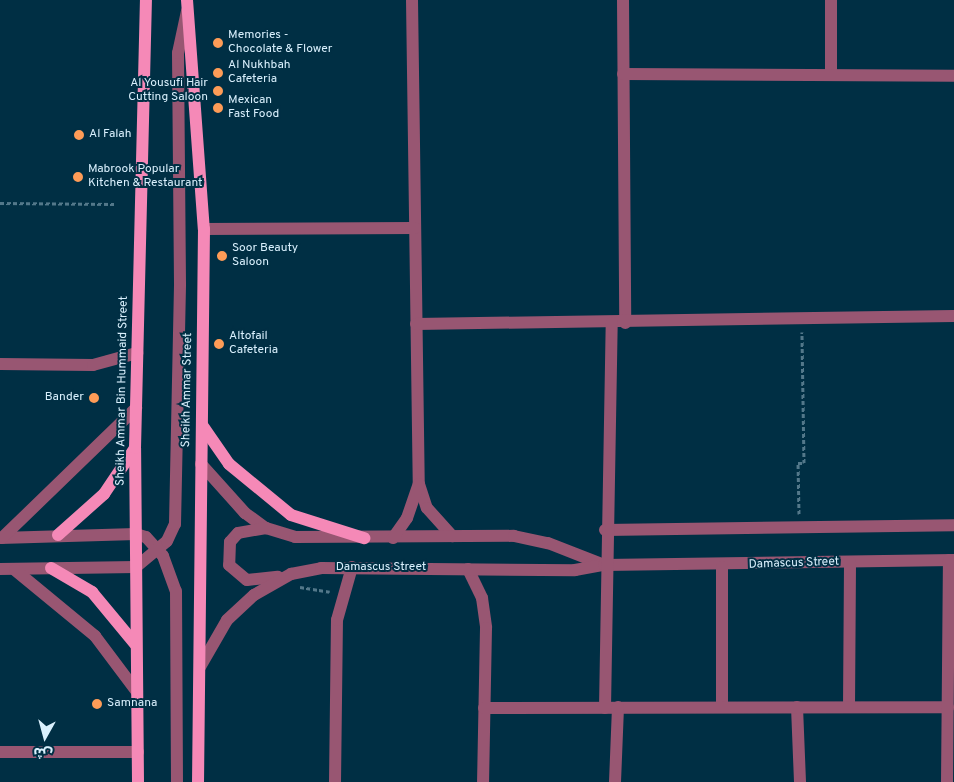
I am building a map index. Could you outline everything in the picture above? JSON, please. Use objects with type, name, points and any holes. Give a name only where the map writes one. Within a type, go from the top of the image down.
[{"type":"main road","name":"Sheikh Ammar Bin Hummaid Street","points":[[138,782],[135,448],[146,0]]},
{"type":"main road","name":"Sheikh Ammar Street","points":[[189,3],[204,229],[198,782]]},
{"type":"main road","points":[[202,424],[229,464],[290,515],[364,538]]},
{"type":"main road","points":[[58,535],[104,494],[135,448]]},
{"type":"main road","points":[[52,568],[109,608],[136,645]]},
{"type":"street","points":[[412,0],[419,484],[427,508],[452,536]]},
{"type":"street","points":[[623,0],[625,323]]},
{"type":"street","points":[[831,0],[831,75]]},
{"type":"street","points":[[0,569],[136,567],[158,550],[175,524],[177,504],[178,53],[189,3]]},
{"type":"street","points":[[623,74],[954,76]]},
{"type":"street","points":[[204,229],[416,228]]},
{"type":"street","points":[[416,324],[625,323],[954,316]]},
{"type":"street","points":[[605,708],[604,565],[612,323]]},
{"type":"street","points":[[0,364],[93,365],[137,354]]},
{"type":"street","points":[[1,538],[136,408]]},
{"type":"street","name":"Damascus Street","points":[[201,464],[236,505],[266,528],[295,537],[393,538],[452,536],[531,539],[604,565]]},
{"type":"street","points":[[393,538],[407,518],[419,484]]},
{"type":"street","points":[[605,530],[799,525],[954,525]]},
{"type":"street","points":[[266,528],[238,534],[228,548],[229,565],[247,580],[290,574]]},
{"type":"street","points":[[1,538],[136,534],[158,550],[176,591],[178,782]]},
{"type":"street","points":[[947,782],[951,742],[948,707],[952,560]]},
{"type":"street","name":"Damascus Street","points":[[200,666],[216,635],[240,607],[290,574],[352,567],[575,570],[604,565],[722,566],[952,560]]},
{"type":"street","points":[[849,707],[850,562]]},
{"type":"street","points":[[722,566],[722,707]]},
{"type":"street","points":[[335,782],[342,593],[352,567]]},
{"type":"street","points":[[468,568],[485,613],[483,782]]},
{"type":"street","points":[[15,570],[92,633],[137,692]]},
{"type":"street","points":[[615,782],[618,707]]},
{"type":"street","points":[[798,707],[800,782]]},
{"type":"street","points":[[484,708],[948,707]]},
{"type":"street","points":[[0,752],[138,752]]},
{"type":"path","points":[[0,203],[114,204]]},
{"type":"path","points":[[799,525],[798,463],[804,463],[802,319]]},
{"type":"place","name":"Memories - Chocolate & Flower","points":[[218,43]]},
{"type":"place","name":"Al Nukhbah Cafeteria","points":[[218,73]]},
{"type":"place","name":"Al Yousufi Hair Cutting Saloon","points":[[218,91]]},
{"type":"place","name":"Mexican Fast Food","points":[[218,108]]},
{"type":"place","name":"Al Falah","points":[[79,135]]},
{"type":"place","name":"Mabrook Popular Kitchen & Restaurant","points":[[78,177]]},
{"type":"place","name":"Soor Beauty Saloon","points":[[222,256]]},
{"type":"place","name":"Altofail Cafeteria","points":[[219,344]]},
{"type":"place","name":"Bander","points":[[94,398]]},
{"type":"place","name":"Samnana","points":[[97,704]]}]
